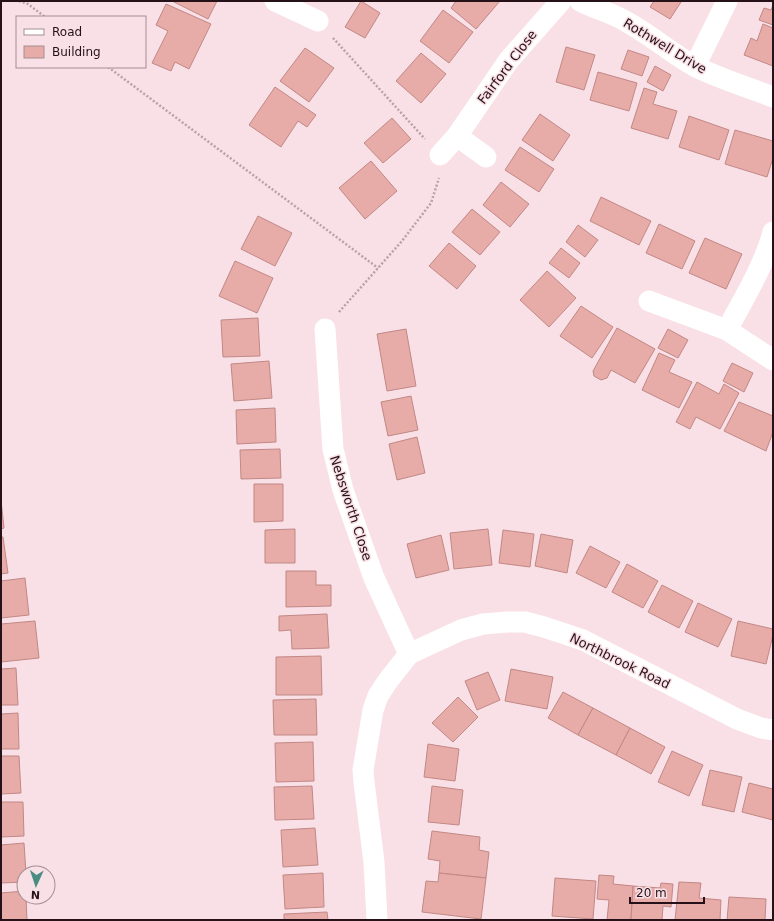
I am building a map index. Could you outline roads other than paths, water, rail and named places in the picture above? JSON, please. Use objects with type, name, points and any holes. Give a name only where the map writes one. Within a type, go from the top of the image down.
[{"type":"street","points":[[275,1],[318,21]]},
{"type":"street","name":"Fairford Close","points":[[440,155],[457,136],[509,60],[560,1]]},
{"type":"street","name":"Rothwell Drive","points":[[580,1],[593,8],[627,21],[671,52],[695,66],[773,97]]},
{"type":"street","points":[[695,66],[727,1]]},
{"type":"street","points":[[457,136],[486,156]]},
{"type":"street","points":[[727,330],[763,260],[769,247],[773,232]]},
{"type":"street","points":[[649,301],[727,330],[773,360]]},
{"type":"street","name":"Nebsworth Close","points":[[325,329],[332,449],[343,490],[374,578],[409,654]]},
{"type":"street","name":"Northbrook Road","points":[[377,920],[374,862],[363,770],[373,710],[378,696],[409,654],[461,630],[476,626],[507,622],[525,622],[583,640],[737,719],[760,728],[773,730]]}]
